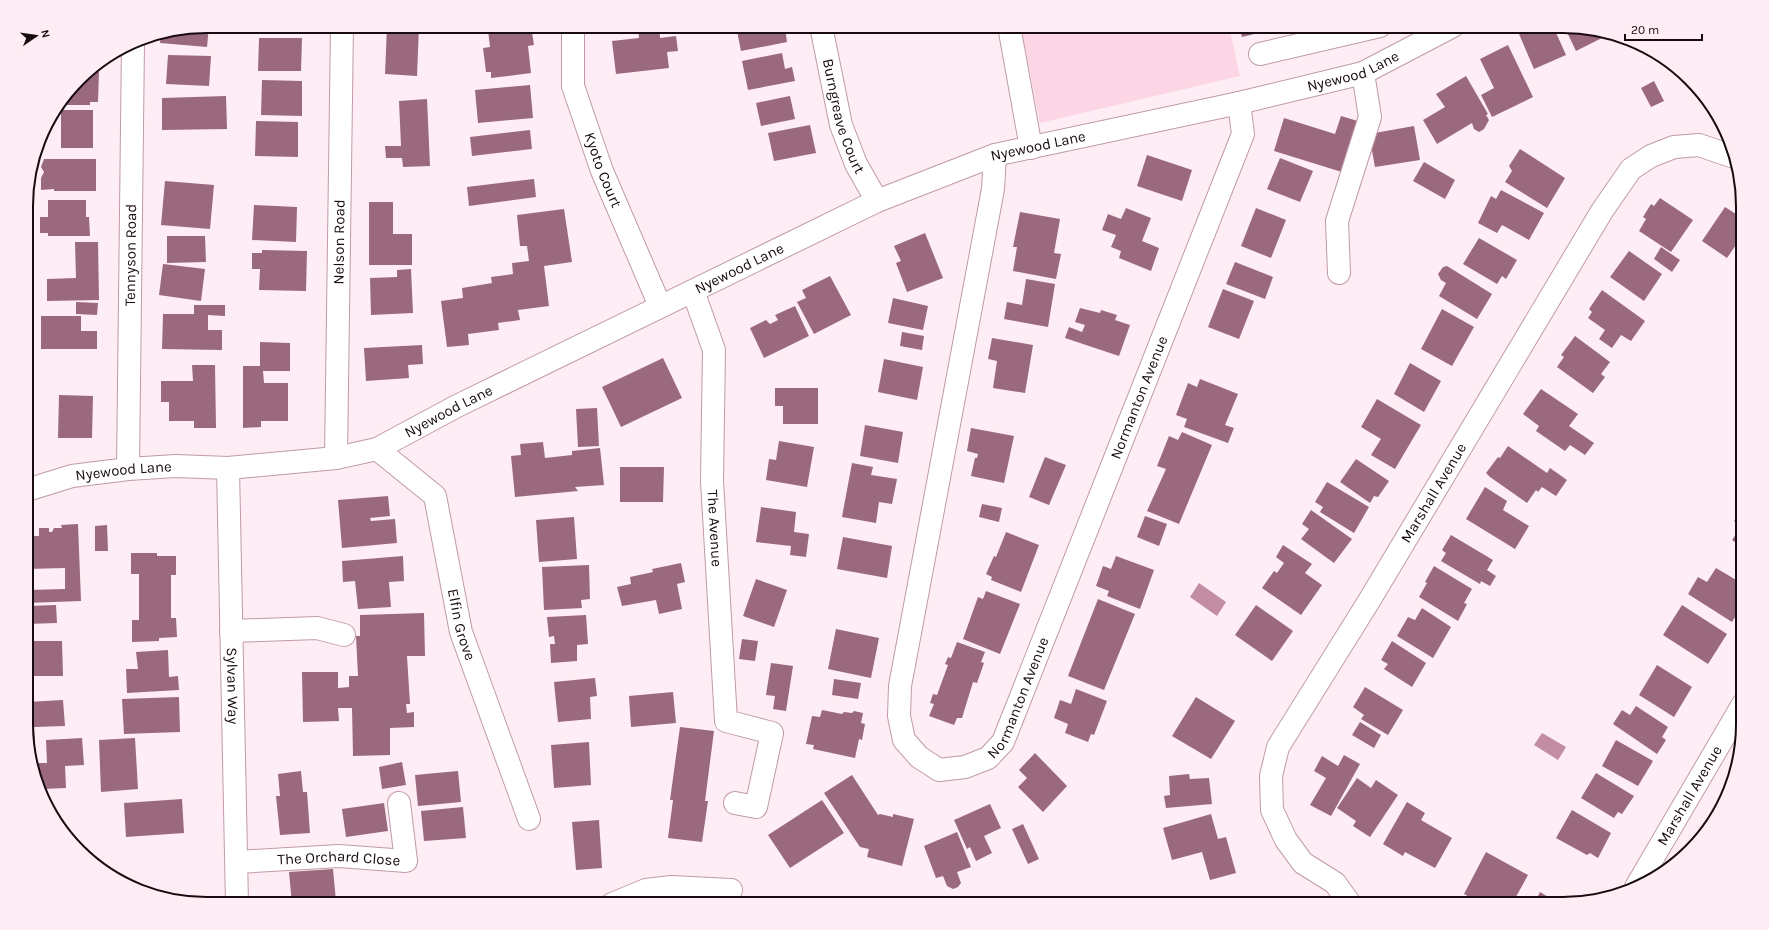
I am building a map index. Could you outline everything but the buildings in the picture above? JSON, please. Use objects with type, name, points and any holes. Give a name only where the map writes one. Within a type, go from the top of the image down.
[{"type":"street","name":"Nelson Road","points":[[336,458],[342,33]]},
{"type":"street","name":"Kyoto Court","points":[[573,33],[573,86],[602,171],[660,306]]},
{"type":"street","name":"Burngreave Court","points":[[822,33],[841,125],[856,164],[877,201]]},
{"type":"street","points":[[1009,33],[1032,148]]},
{"type":"street","points":[[1260,54],[1352,33]]},
{"type":"street","points":[[1384,33],[1392,59]]},
{"type":"street","name":"Nyewood Lane","points":[[33,488],[72,476],[128,469],[176,466],[228,468],[336,458],[377,450],[457,406],[877,201],[995,155],[1239,103],[1363,73],[1440,33]]},
{"type":"street","name":"Tennyson Road","points":[[128,469],[133,49]]},
{"type":"street","points":[[1339,273],[1337,221],[1370,117],[1363,73]]},
{"type":"street","name":"Normanton Avenue","points":[[995,155],[993,189],[900,686],[898,716],[904,740],[919,757],[939,770],[966,768],[988,758],[1003,742],[1243,134],[1239,103]]},
{"type":"street","name":"Marshall Avenue","points":[[1345,897],[1335,882],[1303,863],[1286,840],[1272,810],[1271,776],[1278,747],[1369,601],[1602,211],[1631,169],[1651,156],[1674,147],[1699,145],[1728,155]]},
{"type":"street","name":"The Avenue","points":[[693,291],[714,350],[712,481],[726,721],[772,733],[756,807],[735,803]]},
{"type":"street","name":"Elfin Grove","points":[[377,450],[435,496],[461,632],[529,819]]},
{"type":"street","name":"Sylvan Way","points":[[228,468],[237,897]]},
{"type":"street","points":[[231,632],[317,628],[344,634]]},
{"type":"street","name":"Marshall Avenue","points":[[1641,879],[1736,716]]},
{"type":"street","name":"The Orchard Close","points":[[237,862],[339,856],[406,862],[399,803]]},
{"type":"street","points":[[629,897],[646,890],[671,887],[731,890]]},
{"type":"shaded area","points":[[1022,33],[1231,33],[1240,76],[1040,123]]},
{"type":"shaded area","points":[[1199,583],[1226,602],[1217,616],[1190,597]]},
{"type":"shaded area","points":[[1542,733],[1566,747],[1558,760],[1534,745]]}]
